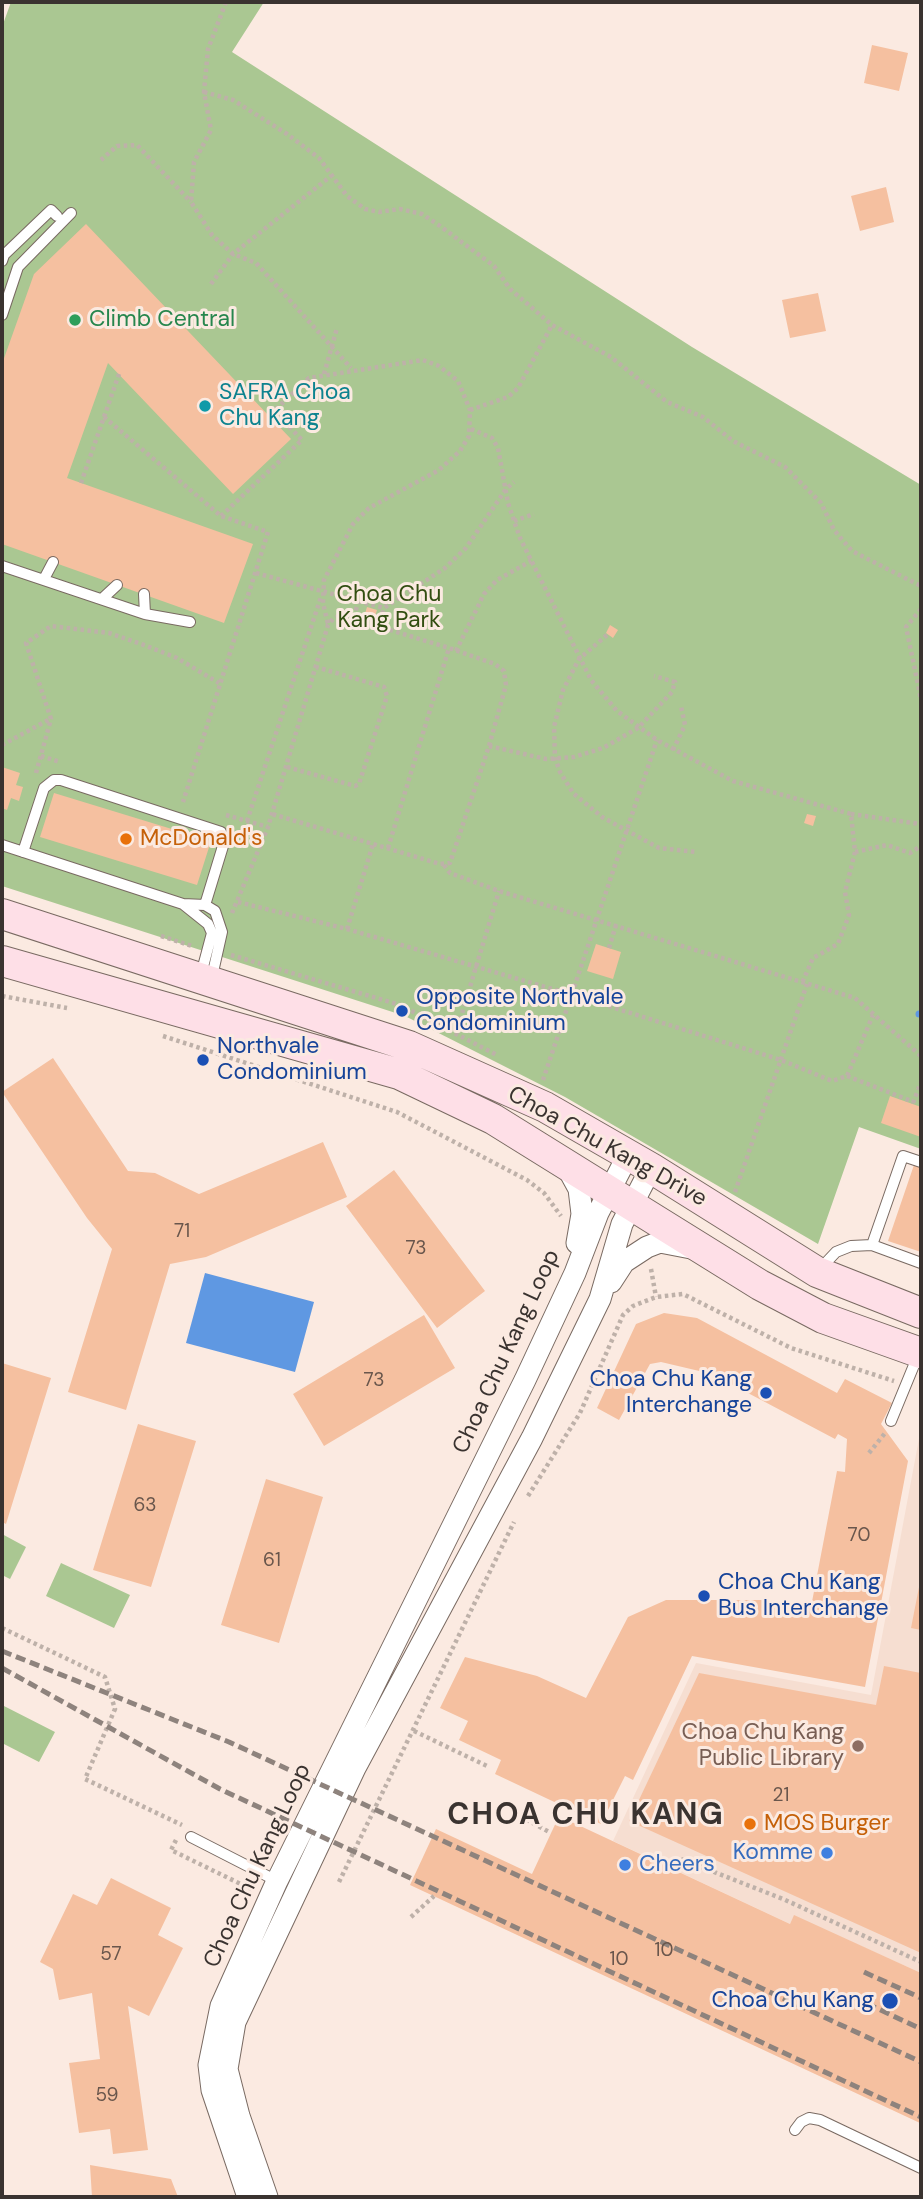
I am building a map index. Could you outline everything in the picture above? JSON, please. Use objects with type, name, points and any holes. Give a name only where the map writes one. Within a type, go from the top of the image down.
[{"type":"main road","name":"Choa Chu Kang Drive","points":[[2,914],[409,1046],[545,1107],[640,1161],[817,1272],[921,1313]]},
{"type":"main road","name":"Choa Chu Kang Drive","points":[[2,961],[399,1074],[494,1119],[760,1285],[823,1318],[920,1353]]},
{"type":"main road","points":[[817,1272],[810,1297],[823,1318]]},
{"type":"street","name":"Choa Chu Kang Loop","points":[[248,2197],[212,2090],[209,2065],[221,2006],[277,1881],[575,1273],[621,1198],[640,1161]]},
{"type":"street","points":[[565,1163],[579,1189],[582,1214],[575,1273]]},
{"type":"street","name":"Choa Chu Kang Loop","points":[[267,2197],[239,2116],[227,2069],[235,2022],[355,1768],[532,1438],[600,1298],[622,1224],[621,1198]]},
{"type":"street","points":[[600,1298],[624,1262],[647,1247],[660,1242],[711,1252]]},
{"type":"street","points":[[430,1570],[454,1583]]},
{"type":"street","points":[[221,2006],[248,1975],[259,1971]]},
{"type":"street","points":[[227,2140],[236,2133],[239,2116]]},
{"type":"lane","points":[[2,261],[4,255],[51,210],[57,216]]},
{"type":"lane","points":[[2,315],[18,267],[71,213]]},
{"type":"lane","points":[[44,579],[53,562]]},
{"type":"lane","points":[[2,566],[145,614],[190,622]]},
{"type":"lane","points":[[103,598],[117,585]]},
{"type":"lane","points":[[144,594],[145,614]]},
{"type":"lane","points":[[23,852],[44,788],[54,779],[61,780],[221,832],[223,846],[205,905]]},
{"type":"lane","points":[[2,845],[183,904],[205,905],[215,911],[222,932],[205,982]]},
{"type":"lane","points":[[183,904],[208,924],[212,933],[205,982]]},
{"type":"lane","points":[[872,1245],[903,1156],[921,1162]]},
{"type":"lane","points":[[817,1272],[836,1252],[851,1245],[872,1245],[921,1263]]},
{"type":"lane","points":[[891,1421],[920,1353]]},
{"type":"lane","points":[[191,1837],[277,1881]]},
{"type":"lane","points":[[796,2130],[801,2122],[809,2118],[820,2120],[921,2168]]},
{"type":"path","points":[[191,202],[194,162],[211,130],[204,92],[208,49],[226,2]]},
{"type":"path","points":[[204,92],[233,100],[286,134],[319,158],[347,195],[365,209],[379,212],[400,209],[422,214],[431,220],[494,266],[510,289],[552,325],[611,357],[667,402],[703,417],[733,441],[785,467],[821,503],[834,530],[852,551],[921,586]]},
{"type":"path","points":[[101,160],[117,146],[137,145],[191,202],[212,235],[233,254],[256,263],[352,369]]},
{"type":"path","points":[[211,284],[233,254],[331,176]]},
{"type":"path","points":[[470,410],[508,397],[518,388],[552,325]]},
{"type":"path","points":[[324,374],[337,328]]},
{"type":"path","points":[[222,516],[302,440],[274,411],[309,378],[395,362],[430,361],[458,381],[470,410],[471,429],[460,451],[439,470],[369,508],[358,517],[332,562],[247,821]]},
{"type":"path","points":[[81,483],[119,374]]},
{"type":"path","points":[[104,417],[222,516],[268,532],[183,802]]},
{"type":"path","points":[[471,429],[492,438],[498,448],[514,521],[531,561],[591,680],[617,711],[673,750],[733,781],[851,814],[921,824]]},
{"type":"path","points":[[378,627],[384,608],[455,559],[514,482]]},
{"type":"path","points":[[514,521],[534,514]]},
{"type":"path","points":[[456,650],[484,594],[497,580],[531,561]]},
{"type":"path","points":[[256,573],[384,608]]},
{"type":"path","points":[[323,593],[328,625],[272,814],[238,902],[347,929],[573,995],[780,1060],[832,1081],[847,1076],[914,1103],[921,1082]]},
{"type":"path","points":[[354,619],[358,601]]},
{"type":"path","points":[[921,609],[906,627],[921,699]]},
{"type":"path","points":[[328,625],[339,616],[354,619],[456,650],[495,664],[505,673],[506,685],[455,855],[452,862],[444,865]]},
{"type":"path","points":[[2,745],[51,719],[26,643],[51,626],[109,633],[177,658],[219,683]]},
{"type":"path","points":[[607,635],[579,659],[571,671],[554,727],[555,758],[568,785],[582,802],[659,848],[696,852]]},
{"type":"path","points":[[388,848],[449,648]]},
{"type":"path","points":[[287,767],[355,786],[359,784],[387,696],[384,687],[316,667]]},
{"type":"path","points":[[489,746],[516,754],[555,758],[573,757],[603,748],[638,728],[672,692],[675,682],[654,676]]},
{"type":"path","points":[[673,750],[685,724],[681,706]]},
{"type":"path","points":[[543,1080],[657,740]]},
{"type":"path","points":[[272,814],[444,865],[450,873],[499,891],[855,998],[921,1056]]},
{"type":"path","points":[[734,1195],[813,958],[838,944],[849,915],[845,892],[855,852],[851,814]]},
{"type":"path","points":[[347,929],[373,844]]},
{"type":"path","points":[[855,852],[887,845],[909,853],[921,846]]},
{"type":"path","points":[[456,1033],[499,891]]},
{"type":"path","points":[[609,948],[616,925]]},
{"type":"path","points":[[2,996],[80,1011]]},
{"type":"path","points":[[847,1076],[873,1016]]},
{"type":"path","points":[[160,1035],[397,1112],[527,1180],[544,1193],[564,1220]]},
{"type":"path","points":[[522,1504],[580,1413],[623,1315],[633,1306],[656,1297],[683,1294],[791,1348],[906,1385]]},
{"type":"path","points":[[869,1453],[891,1421]]},
{"type":"path","points":[[339,1882],[517,1516]]},
{"type":"path","points":[[2,1628],[105,1677],[115,1709],[85,1779],[182,1825],[171,1850],[254,1890]]},
{"type":"path","points":[[414,1731],[489,1767]]},
{"type":"path","points":[[534,1807],[527,1820],[551,1833]]},
{"type":"path","points":[[681,1860],[783,1899],[921,1962]]},
{"type":"path","points":[[411,1917],[434,1896]]},
{"type":"shaded area","points":[[921,1428],[921,1973],[794,1916],[790,1924],[613,1841],[696,1663],[871,1695]]},
{"type":"green space","name":"Choa Chu Kang Park","points":[[11,2],[264,2],[232,52],[692,347],[921,485],[921,1149],[859,1127],[818,1244],[565,1097],[405,1016],[2,886],[2,27]]},
{"type":"green space","points":[[2,1534],[26,1547],[10,1579],[2,1575]]},
{"type":"green space","points":[[61,1563],[130,1595],[114,1628],[46,1596]]},
{"type":"green space","points":[[2,1705],[55,1732],[39,1762],[2,1743]]},
{"type":"water","points":[[205,1273],[314,1302],[295,1372],[186,1343]]},
{"type":"building","points":[[872,45],[908,53],[899,91],[864,83]]},
{"type":"building","points":[[886,187],[894,222],[860,231],[851,196]]},
{"type":"building","name":"SAFRA Choa Chu Kang","points":[[86,224],[291,439],[233,494],[108,363],[67,478],[253,544],[224,623],[2,544],[2,364],[34,274]]},
{"type":"building","points":[[818,293],[826,331],[790,338],[782,300]]},
{"type":"building","points":[[367,607],[377,610],[374,620],[364,617]]},
{"type":"building","points":[[610,625],[618,630],[613,638],[606,633]]},
{"type":"building","points":[[2,767],[20,773],[16,785],[23,787],[19,801],[11,798],[7,810],[2,808]]},
{"type":"building","name":"McDonald's","points":[[54,793],[211,841],[197,885],[40,837]]},
{"type":"building","points":[[807,814],[816,816],[813,826],[804,823]]},
{"type":"building","points":[[596,944],[621,952],[613,979],[587,971]]},
{"type":"building","points":[[53,1058],[128,1171],[155,1173],[199,1194],[323,1142],[347,1197],[206,1257],[170,1264],[126,1410],[68,1392],[112,1249],[87,1218],[2,1092]]},
{"type":"building","points":[[890,1096],[921,1107],[921,1137],[881,1123]]},
{"type":"building","points":[[915,1162],[921,1164],[921,1252],[888,1241]]},
{"type":"building","points":[[394,1170],[485,1291],[437,1328],[346,1206]]},
{"type":"building","points":[[664,1313],[697,1318],[837,1393],[845,1379],[892,1403],[881,1424],[908,1461],[865,1687],[692,1656],[633,1780],[625,1776],[601,1824],[495,1774],[501,1760],[459,1740],[468,1721],[440,1708],[465,1657],[537,1676],[586,1698],[628,1617],[666,1600],[771,1600],[811,1607],[837,1471],[845,1472],[847,1439],[838,1434],[835,1439],[712,1374],[661,1362],[650,1364],[619,1420],[597,1408],[636,1324]]},
{"type":"building","points":[[424,1315],[455,1368],[324,1446],[293,1394]]},
{"type":"building","points":[[2,1363],[51,1378],[6,1524],[2,1522]]},
{"type":"building","points":[[138,1424],[196,1441],[151,1587],[93,1570]]},
{"type":"building","points":[[266,1479],[323,1497],[279,1643],[221,1625]]},
{"type":"building","points":[[921,1582],[921,1630],[911,1628]]},
{"type":"building","points":[[884,1666],[921,1673],[921,1953],[629,1821],[699,1673],[876,1705]]},
{"type":"building","points":[[559,1816],[790,1924],[794,1915],[921,1973],[920,2123],[410,1885],[436,1829],[532,1874]]},
{"type":"building","points":[[111,1878],[171,1908],[158,1935],[183,1948],[149,2016],[128,2006],[148,2150],[113,2154],[110,2129],[79,2133],[69,2063],[100,2059],[92,1993],[59,2000],[53,1969],[40,1962],[73,1894],[97,1905]]},
{"type":"building","points":[[90,2165],[171,2179],[178,2197],[92,2197]]},
{"type":"railway","points":[[2,1651],[229,1742],[921,2062]]},
{"type":"railway","points":[[2,1668],[220,1789],[921,2117]]},
{"type":"railway","points":[[864,1972],[921,1998]]},
{"type":"railway","points":[[853,1997],[921,2029]]},
{"type":"place","name":"Climb Central","points":[[75,320]]},
{"type":"place","name":"SAFRA Choa Chu Kang","points":[[205,406]]},
{"type":"place","name":"McDonald's","points":[[126,839]]},
{"type":"place","name":"Opposite Northvale Condominium","points":[[402,1011]]},
{"type":"place","name":"Northvale Condominium","points":[[203,1060]]},
{"type":"place","name":"Choa Chu Kang Interchange","points":[[766,1393]]},
{"type":"place","name":"Choa Chu Kang Bus Interchange","points":[[704,1596]]},
{"type":"place","name":"Choa Chu Kang Public Library","points":[[858,1746]]},
{"type":"place","name":"MOS Burger","points":[[750,1824]]},
{"type":"place","name":"Komme","points":[[827,1853]]},
{"type":"place","name":"Cheers","points":[[625,1865]]},
{"type":"place","name":"Choa Chu Kang","points":[[890,2001]]},
{"type":"district","name":"CHOA CHU KANG","points":[[586,1816]]}]
